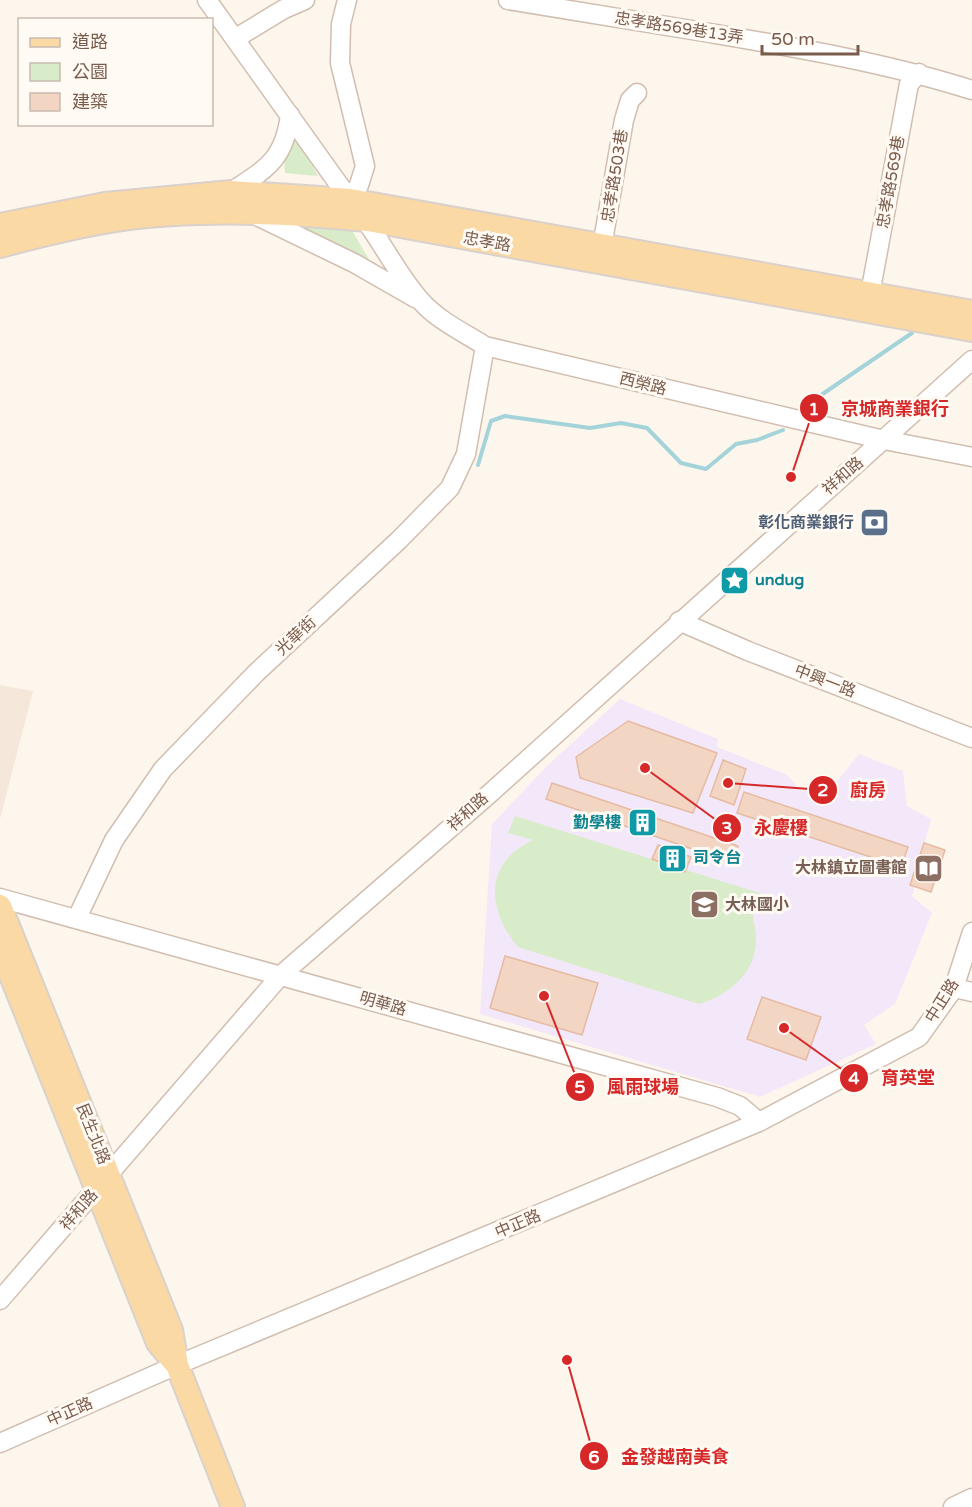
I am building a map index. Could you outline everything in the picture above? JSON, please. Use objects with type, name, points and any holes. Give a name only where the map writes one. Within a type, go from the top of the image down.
[{"type":"main road","name":"忠孝路","points":[[0,225],[105,204],[231,192],[350,200],[972,330]]},
{"type":"main road","name":"忠孝路","points":[[0,246],[54,232],[118,220],[252,214],[310,214],[601,253],[972,312]]},
{"type":"main road","name":"民生北路","points":[[0,906],[103,1182]]},
{"type":"main road","name":"民生北路","points":[[0,948],[103,1182],[171,1329],[177,1365],[233,1507]]},
{"type":"street","name":"西榮路","points":[[207,0],[350,200],[368,220],[397,269],[420,301],[448,324],[485,346],[884,440],[972,457]]},
{"type":"street","points":[[236,38],[284,9],[305,0]]},
{"type":"street","points":[[347,0],[341,24],[340,63],[365,166],[359,185],[350,200]]},
{"type":"street","name":"忠孝路569巷13弄","points":[[508,0],[756,41],[919,73],[972,90]]},
{"type":"street","name":"忠孝路569巷","points":[[870,294],[909,84],[919,73]]},
{"type":"street","name":"忠孝路503巷","points":[[601,253],[624,120],[630,100],[637,93]]},
{"type":"street","points":[[231,192],[277,158],[287,139],[290,115]]},
{"type":"street","points":[[252,214],[354,263],[420,301]]},
{"type":"street","name":"光華街","points":[[77,918],[114,840],[162,769],[256,673],[399,540],[450,488],[466,454],[485,346]]},
{"type":"street","name":"祥和路","points":[[0,1300],[281,975],[487,796],[972,360]]},
{"type":"street","name":"中興一路","points":[[679,621],[748,651],[972,738]]},
{"type":"street","name":"明華路","points":[[0,898],[717,1097],[740,1106],[759,1122]]},
{"type":"street","name":"中正路","points":[[0,1443],[177,1365],[759,1122],[919,1037],[963,990],[972,932]]},
{"type":"street","points":[[953,1507],[972,1498]]},
{"type":"shaded area","points":[[0,685],[33,691],[0,819]]},
{"type":"shaded area","name":"大林國小","points":[[620,699],[718,739],[717,747],[787,775],[802,792],[816,779],[835,784],[859,754],[903,771],[907,806],[931,819],[912,896],[932,913],[895,1004],[864,1025],[876,1044],[760,1097],[480,1014],[492,824],[547,766]]},
{"type":"green space","points":[[296,136],[318,176],[285,173],[284,159]]},
{"type":"green space","points":[[298,226],[350,227],[370,261]]},
{"type":"green space","points":[[515,816],[772,897],[769,906],[751,902],[756,936],[755,949],[747,971],[731,988],[699,1004],[518,947],[500,918],[495,888],[498,874],[505,861],[533,840],[508,833]]},
{"type":"building","points":[[628,721],[717,753],[693,813],[580,778],[576,757]]},
{"type":"building","points":[[723,760],[746,769],[734,805],[710,796]]},
{"type":"building","name":"勤學樓","points":[[552,783],[738,846],[733,863],[546,799]]},
{"type":"building","points":[[744,792],[908,847],[901,867],[737,813]]},
{"type":"building","name":"大林鎮立圖書館","points":[[924,843],[945,850],[931,892],[910,885]]},
{"type":"building","name":"司令台","points":[[658,845],[691,857],[685,872],[652,859]]},
{"type":"building","points":[[505,956],[598,983],[582,1035],[490,1008]]},
{"type":"building","points":[[762,997],[821,1017],[806,1060],[747,1039]]},
{"type":"waterway","points":[[805,406],[912,333]]},
{"type":"waterway","points":[[478,465],[491,421],[505,416],[590,428],[621,423],[647,428],[681,463],[706,469],[736,444],[757,440],[783,430]]},
{"type":"place","name":"京城商業銀行","points":[[791,477]]},
{"type":"place","name":"彰化商業銀行","points":[[875,523]]},
{"type":"place","name":"undug","points":[[734,580]]},
{"type":"place","name":"永慶樓","points":[[645,768]]},
{"type":"place","name":"廚房","points":[[728,783]]},
{"type":"place","name":"勤學樓","points":[[642,823]]},
{"type":"place","name":"司令台","points":[[672,858]]},
{"type":"place","name":"大林鎮立圖書館","points":[[928,868]]},
{"type":"place","name":"大林國小","points":[[704,905]]},
{"type":"place","name":"風雨球場","points":[[544,996]]},
{"type":"place","name":"育英堂","points":[[784,1028]]},
{"type":"place","name":"金發越南美食","points":[[567,1360]]}]
